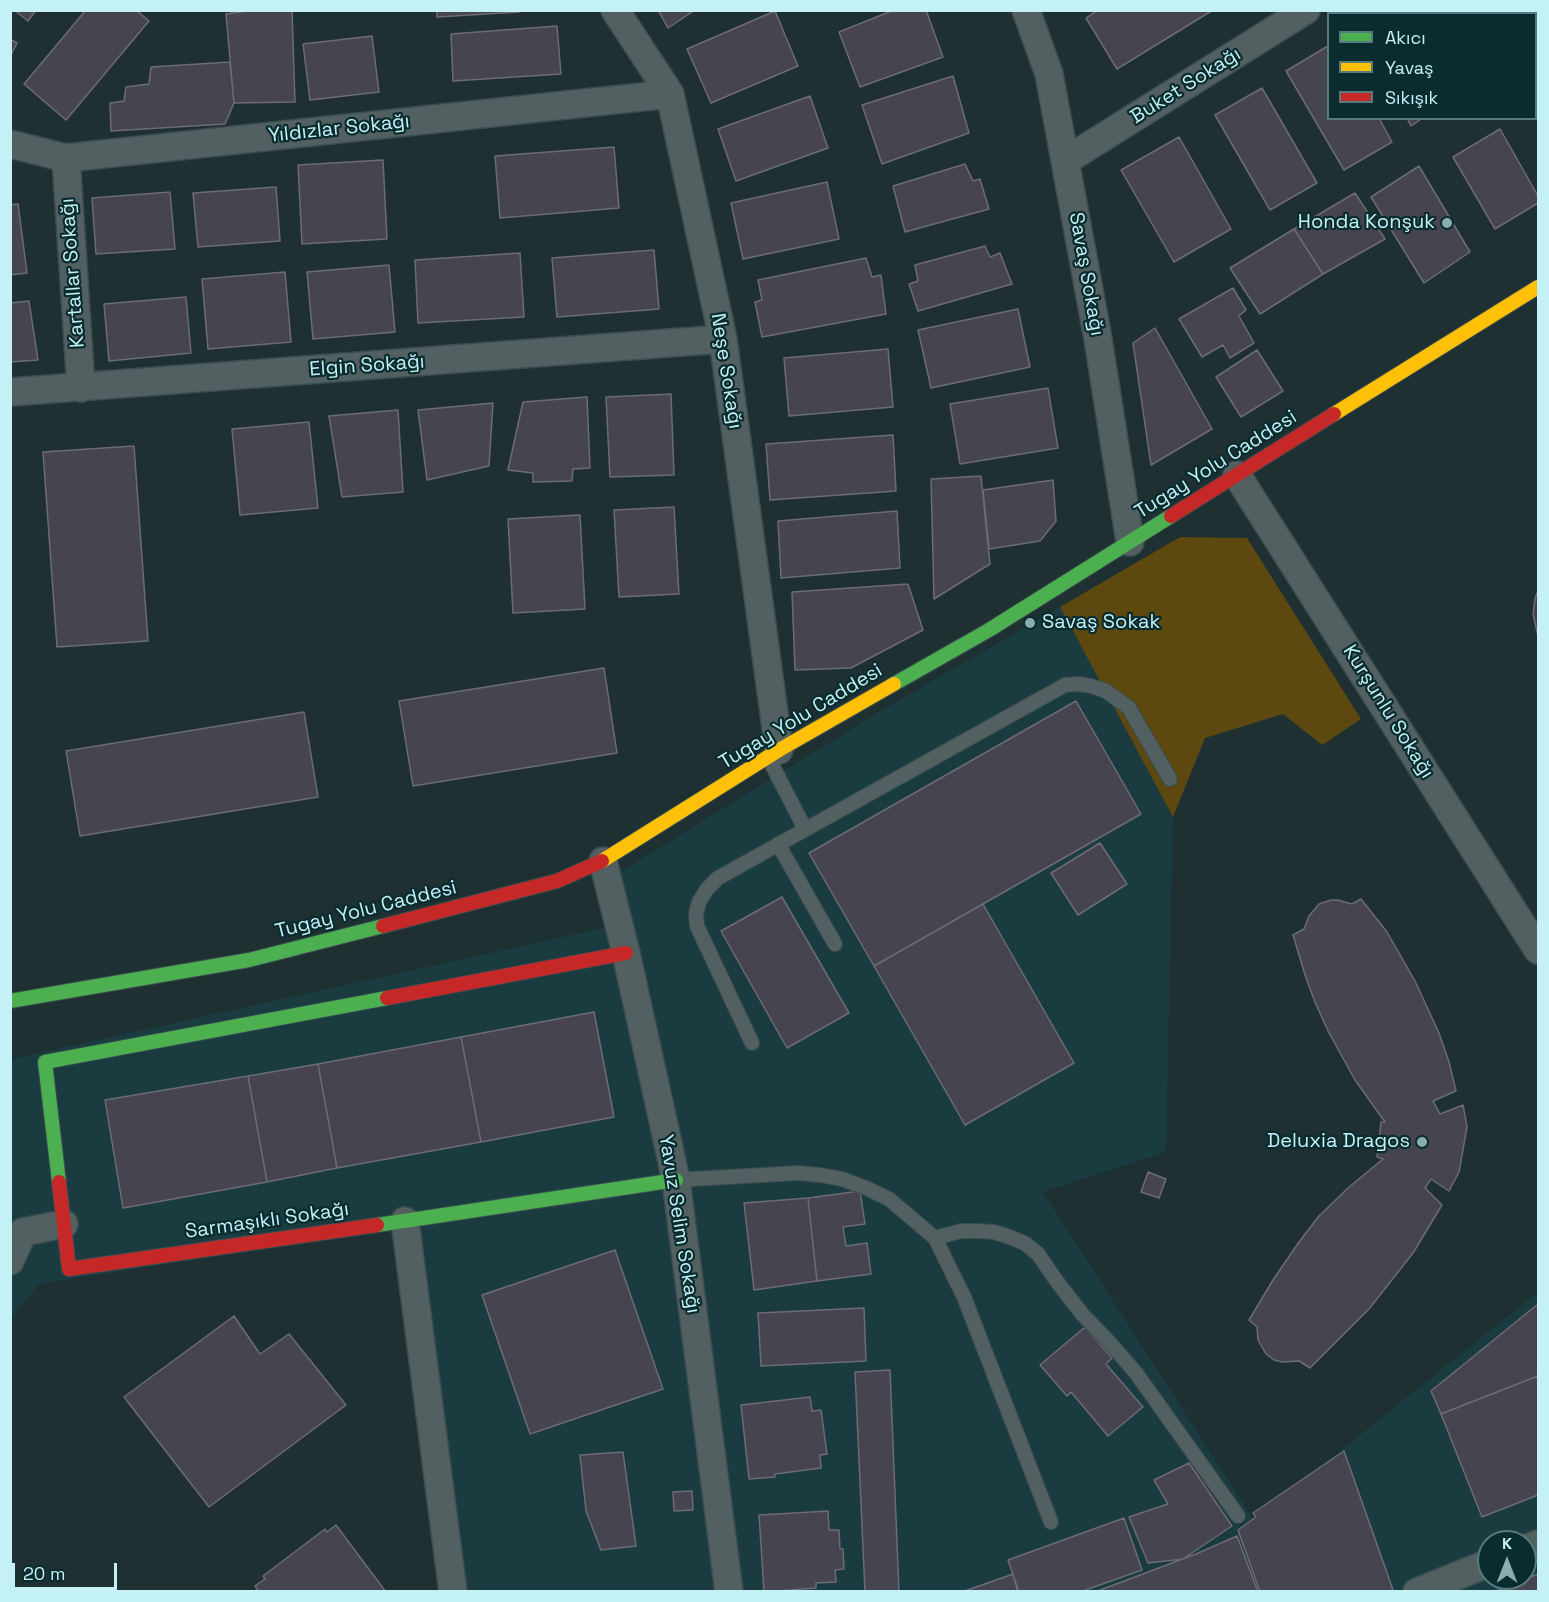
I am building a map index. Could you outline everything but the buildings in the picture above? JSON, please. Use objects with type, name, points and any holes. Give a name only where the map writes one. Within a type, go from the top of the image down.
[{"type":"main road","name":"Tugay Yolu Caddesi","points":[[10,1001],[249,960],[557,881],[603,861],[773,754],[989,630],[1539,287]]},
{"type":"main road","name":"Sarmaşıklı Sokağı","points":[[627,953],[45,1062],[69,1269],[676,1180]]},
{"type":"street","name":"Neşe Sokağı","points":[[615,10],[670,94],[723,339],[773,754]]},
{"type":"street","name":"Savaş Sokağı","points":[[1026,10],[1049,74],[1098,339],[1130,542]]},
{"type":"street","name":"Buket Sokağı","points":[[1065,161],[1306,10]]},
{"type":"street","name":"Yıldızlar Sokağı","points":[[10,144],[66,158],[670,94]]},
{"type":"street","name":"Kartallar Sokağı","points":[[66,158],[81,388]]},
{"type":"street","name":"Elgin Sokağı","points":[[10,392],[723,339]]},
{"type":"street","name":"Kurşunlu Sokağı","points":[[1237,475],[1539,950]]},
{"type":"street","name":"Yavuz Selim Sokağı","points":[[603,861],[627,953],[676,1180],[729,1592]]},
{"type":"street","points":[[405,1221],[453,1592]]},
{"type":"street","points":[[10,1261],[23,1232],[64,1224]]},
{"type":"street","points":[[1417,1592],[1453,1584],[1477,1570]]},
{"type":"lane","points":[[752,1042],[697,926],[696,914],[699,902],[718,878],[1065,685],[1078,684],[1106,691],[1129,708],[1170,779]]},
{"type":"lane","points":[[773,754],[805,829]]},
{"type":"lane","points":[[778,844],[836,944]]},
{"type":"lane","points":[[676,1180],[798,1173],[842,1179],[889,1199],[935,1238],[964,1297],[1051,1522]]},
{"type":"lane","points":[[935,1238],[961,1231],[994,1232],[1026,1244],[1038,1254],[1083,1315],[1136,1373],[1238,1516]]},
{"type":"shaded area","points":[[1180,537],[1247,538],[1361,719],[1322,745],[1283,714],[1205,738],[1173,817],[1060,607]]},
{"type":"shaded area","points":[[1060,607],[1173,817],[1166,1152],[1043,1192],[1254,1520],[1538,1292],[1538,1591],[457,1591],[411,1226],[39,1284],[11,1318],[11,1059],[617,925],[612,877],[881,711]]},
{"type":"traffic: fast","points":[[894,684],[989,630],[1171,516]]},
{"type":"traffic: fast","points":[[10,1001],[249,960],[383,926]]},
{"type":"traffic: fast","points":[[59,1182],[45,1062],[387,998]]},
{"type":"traffic: fast","points":[[377,1225],[676,1180]]},
{"type":"traffic: slow","points":[[1334,414],[1538,287]]},
{"type":"traffic: slow","points":[[602,861],[779,750],[894,684]]},
{"type":"traffic: jam","points":[[1171,516],[1334,414]]},
{"type":"traffic: jam","points":[[383,926],[557,881],[602,861]]},
{"type":"traffic: jam","points":[[387,998],[626,953]]},
{"type":"traffic: jam","points":[[59,1182],[69,1269],[377,1225]]},
{"type":"place","name":"Honda Konşuk","points":[[1447,223]]},
{"type":"place","name":"Savaş Sokak","points":[[1030,623]]},
{"type":"place","name":"Deluxia Dragos","points":[[1422,1142]]}]
